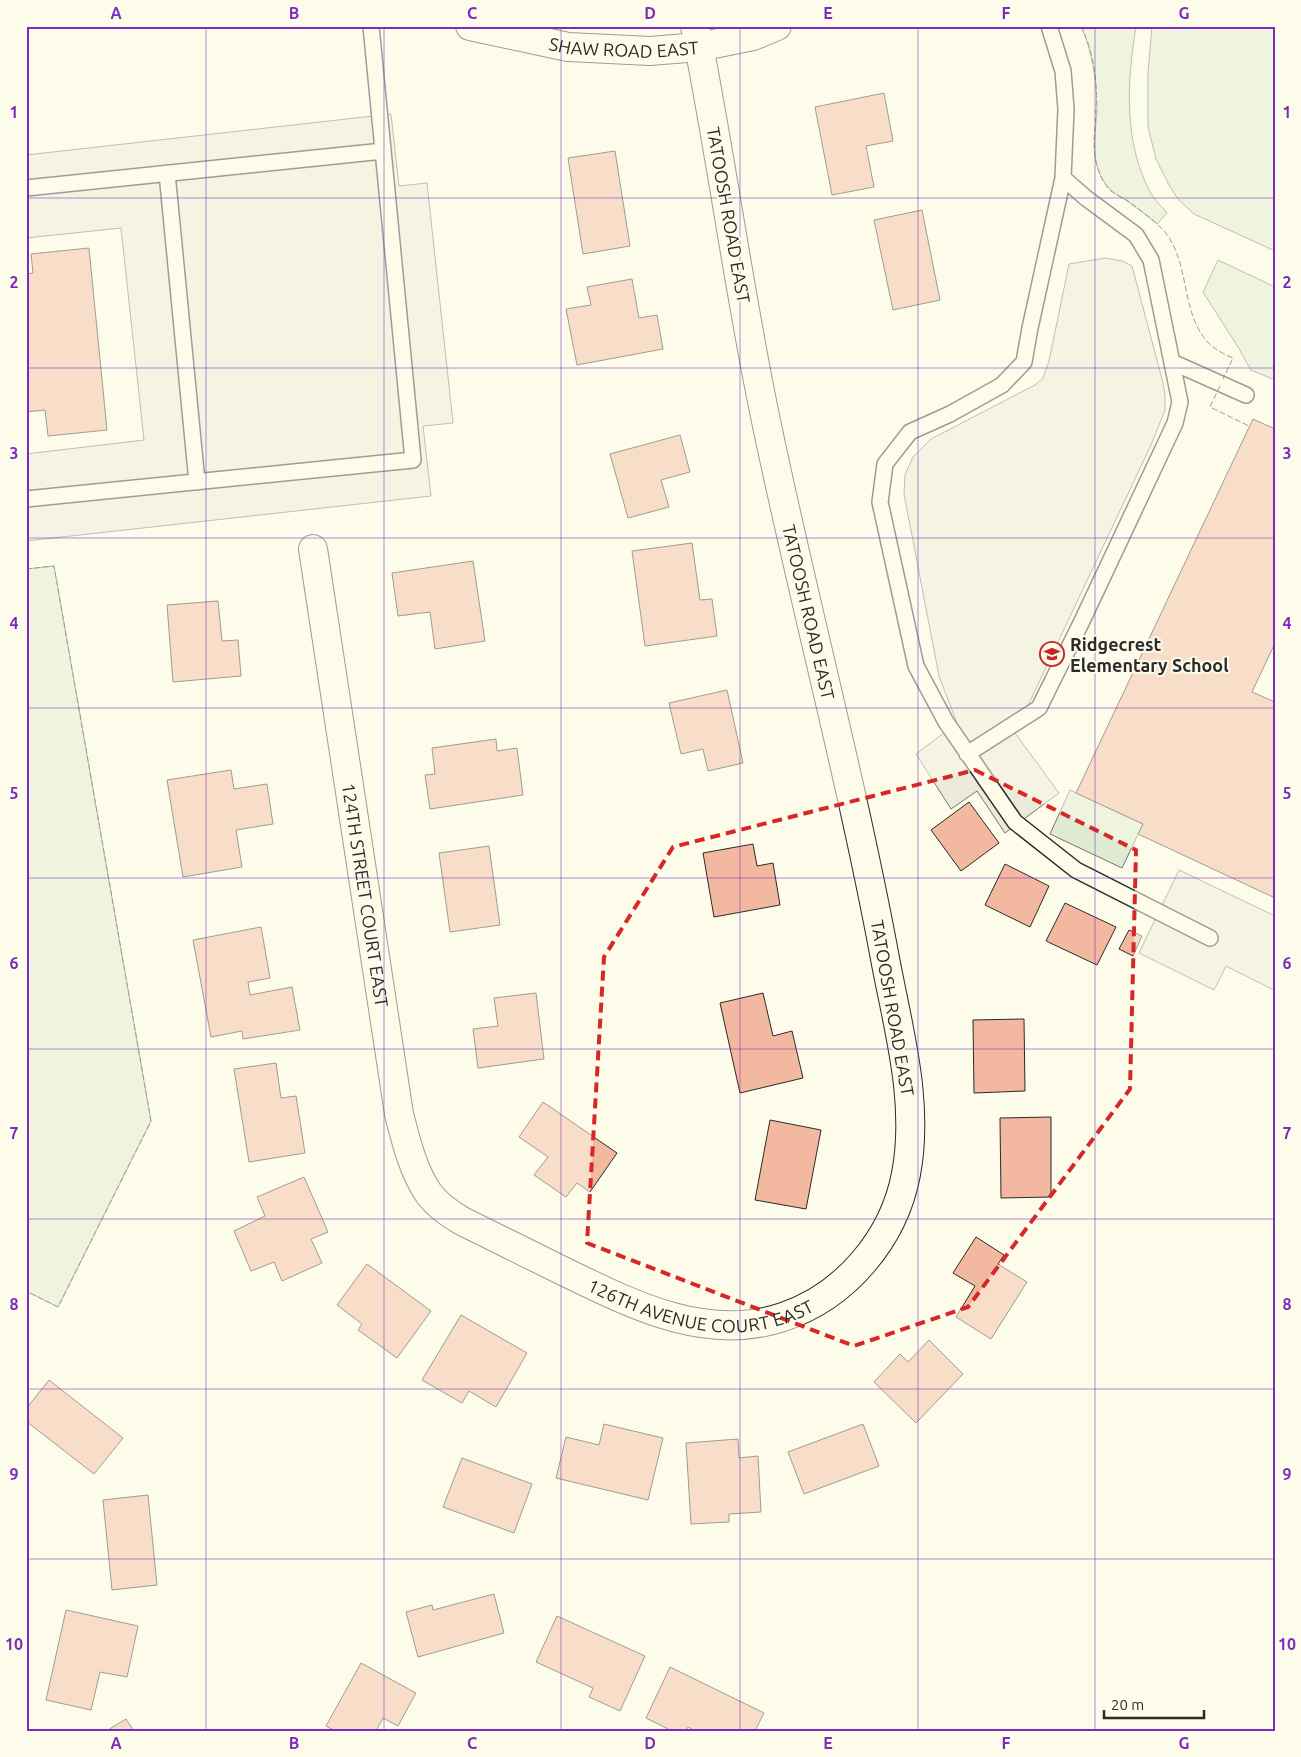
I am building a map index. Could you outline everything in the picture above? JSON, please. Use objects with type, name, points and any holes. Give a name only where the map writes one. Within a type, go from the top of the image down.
[{"type":"street","name":"SHAW ROAD EAST","points":[[470,26],[568,47],[650,51],[697,37],[753,36],[777,26]]},
{"type":"street","name":"TATOOSH ROAD EAST","points":[[697,37],[764,414],[872,888],[909,1089],[912,1128],[906,1176],[900,1198]]},
{"type":"street","name":"124TH STREET COURT EAST","points":[[313,549],[399,1114],[416,1170],[430,1194],[445,1210],[462,1221]]},
{"type":"street","name":"126TH AVENUE COURT EAST","points":[[462,1221],[631,1304],[680,1320],[704,1325],[726,1326],[781,1318],[817,1301],[837,1287],[868,1256],[891,1222],[900,1198]]},
{"type":"lane","points":[[26,499],[413,460],[370,26]]},
{"type":"lane","points":[[1049,26],[1063,70],[1066,109],[1063,178],[1024,362],[1002,384],[950,414],[910,432],[885,464],[880,502],[916,666],[946,722],[1015,822],[1076,870],[1210,938]]},
{"type":"lane","points":[[26,188],[383,152]]},
{"type":"lane","points":[[167,173],[197,482]]},
{"type":"lane","points":[[967,754],[1039,708],[1175,423],[1180,402],[1151,260],[1136,236],[1063,178]]},
{"type":"lane","points":[[1172,362],[1246,395]]},
{"type":"highlighted area","points":[[975,770],[1136,850],[1130,1089],[968,1307],[854,1346],[587,1243],[604,957],[673,847]]},
{"type":"green space","points":[[1081,26],[1136,26],[1129,90],[1132,134],[1143,176],[1152,195],[1167,213],[1157,224],[1111,190],[1098,170],[1095,149],[1096,85],[1091,55]]},
{"type":"green space","points":[[1152,26],[1275,26],[1275,251],[1194,214],[1178,199],[1170,187],[1156,159],[1148,127],[1148,73]]},
{"type":"green space","points":[[1218,260],[1275,287],[1275,380],[1251,370],[1203,292]]},
{"type":"green space","points":[[54,566],[151,1121],[58,1307],[26,1291],[26,569]]},
{"type":"green space","points":[[1070,790],[1143,824],[1122,868],[1050,834]]},
{"type":"shaded area","points":[[391,114],[399,186],[427,183],[453,423],[423,426],[431,496],[26,541],[26,454],[144,440],[121,228],[26,238],[26,155]]},
{"type":"shaded area","points":[[1105,258],[1122,261],[1132,266],[1163,383],[1165,410],[1151,445],[1015,733],[1059,793],[1005,833],[977,791],[951,809],[916,754],[957,723],[939,676],[904,494],[905,475],[913,457],[931,439],[1035,385],[1043,378],[1049,361],[1069,264]]},
{"type":"shaded area","points":[[1179,870],[1275,916],[1274,990],[1226,966],[1214,990],[1139,953]]},
{"type":"building","points":[[884,93],[893,141],[866,146],[874,187],[832,195],[815,107]]},
{"type":"building","points":[[615,151],[630,246],[583,254],[568,158]]},
{"type":"building","points":[[922,210],[940,300],[893,310],[874,220]]},
{"type":"building","points":[[89,248],[107,430],[48,436],[45,410],[26,412],[26,274],[33,273],[31,254]]},
{"type":"building","points":[[632,279],[639,318],[657,315],[663,349],[577,365],[566,309],[591,305],[587,287]]},
{"type":"building","points":[[1253,419],[1275,429],[1275,643],[1252,692],[1275,702],[1275,898],[1138,834],[1143,824],[1076,793]]},
{"type":"building","points":[[680,435],[690,472],[661,480],[669,507],[628,518],[610,454]]},
{"type":"building","points":[[692,543],[700,600],[712,599],[717,636],[645,646],[632,551]]},
{"type":"building","points":[[473,561],[485,641],[435,649],[430,612],[398,616],[392,573]]},
{"type":"building","points":[[218,601],[222,641],[238,640],[241,676],[173,682],[167,605]]},
{"type":"building","points":[[727,690],[743,763],[708,771],[703,749],[681,754],[669,703]]},
{"type":"building","points":[[496,739],[497,751],[517,748],[523,795],[430,809],[425,775],[435,774],[432,748]]},
{"type":"building","points":[[231,770],[234,789],[267,784],[273,824],[236,830],[242,867],[183,877],[167,780]]},
{"type":"building","points":[[969,802],[999,843],[961,871],[931,830]]},
{"type":"building","points":[[753,844],[757,866],[773,863],[780,905],[714,917],[703,853]]},
{"type":"building","points":[[489,846],[500,925],[450,932],[439,853]]},
{"type":"building","points":[[1005,864],[1049,886],[1030,927],[985,905]]},
{"type":"building","points":[[1065,903],[1116,927],[1097,965],[1046,941]]},
{"type":"building","points":[[261,927],[270,978],[248,982],[250,995],[292,987],[300,1030],[243,1039],[242,1031],[211,1037],[193,940]]},
{"type":"building","points":[[1129,930],[1142,936],[1133,956],[1119,949]]},
{"type":"building","points":[[536,993],[544,1059],[478,1068],[473,1029],[498,1026],[494,998]]},
{"type":"building","points":[[763,993],[773,1036],[792,1031],[803,1078],[740,1093],[720,1003]]},
{"type":"building","points":[[1024,1019],[1025,1091],[974,1093],[973,1020]]},
{"type":"building","points":[[276,1063],[281,1098],[296,1096],[305,1153],[249,1162],[234,1069]]},
{"type":"building","points":[[543,1102],[617,1153],[590,1192],[577,1183],[566,1197],[534,1175],[548,1157],[519,1137]]},
{"type":"building","points":[[1051,1117],[1051,1197],[1001,1198],[1000,1118]]},
{"type":"building","points":[[770,1120],[821,1130],[806,1209],[755,1200]]},
{"type":"building","points":[[304,1177],[328,1232],[311,1239],[322,1263],[282,1281],[274,1262],[251,1271],[234,1231],[265,1216],[257,1197]]},
{"type":"building","points":[[976,1237],[1004,1255],[998,1264],[1027,1282],[991,1339],[956,1317],[975,1286],[953,1273]]},
{"type":"building","points":[[367,1264],[431,1311],[397,1358],[358,1330],[362,1324],[337,1305]]},
{"type":"building","points":[[461,1315],[527,1353],[496,1407],[469,1391],[462,1403],[422,1380]]},
{"type":"building","points":[[929,1340],[963,1374],[916,1423],[874,1382],[900,1354],[908,1362]]},
{"type":"building","points":[[49,1380],[123,1438],[94,1474],[26,1421],[26,1409]]},
{"type":"building","points":[[604,1424],[663,1438],[648,1500],[556,1478],[566,1437],[599,1445]]},
{"type":"building","points":[[863,1424],[879,1466],[804,1494],[788,1452]]},
{"type":"building","points":[[738,1439],[739,1458],[758,1456],[761,1512],[729,1514],[729,1522],[691,1524],[686,1443]]},
{"type":"building","points":[[462,1458],[532,1484],[514,1533],[443,1507]]},
{"type":"building","points":[[148,1495],[157,1585],[112,1590],[103,1500]]},
{"type":"building","points":[[494,1594],[504,1633],[418,1657],[406,1612],[432,1605],[433,1610]]},
{"type":"building","points":[[66,1610],[138,1626],[127,1677],[100,1672],[91,1710],[46,1700]]},
{"type":"building","points":[[557,1616],[645,1656],[620,1711],[589,1697],[593,1688],[536,1662]]},
{"type":"building","points":[[361,1663],[416,1693],[398,1726],[383,1718],[376,1731],[335,1731],[326,1726]]},
{"type":"building","points":[[670,1667],[764,1713],[755,1731],[695,1731],[688,1727],[686,1731],[672,1731],[646,1718]]},
{"type":"building","points":[[126,1719],[134,1731],[106,1731]]},
{"type":"fence","points":[[1081,26],[1089,45],[1095,76],[1094,150],[1100,176],[1111,191],[1149,217],[1168,236],[1175,248],[1192,315],[1198,328],[1211,345],[1233,358],[1223,379]]},
{"type":"fence","points":[[1220,386],[1210,407],[1249,426]]},
{"type":"fence","points":[[26,569],[54,566],[151,1121],[58,1307],[26,1291]]},
{"type":"place","name":"Ridgecrest Elementary School","points":[[1052,654]]}]
